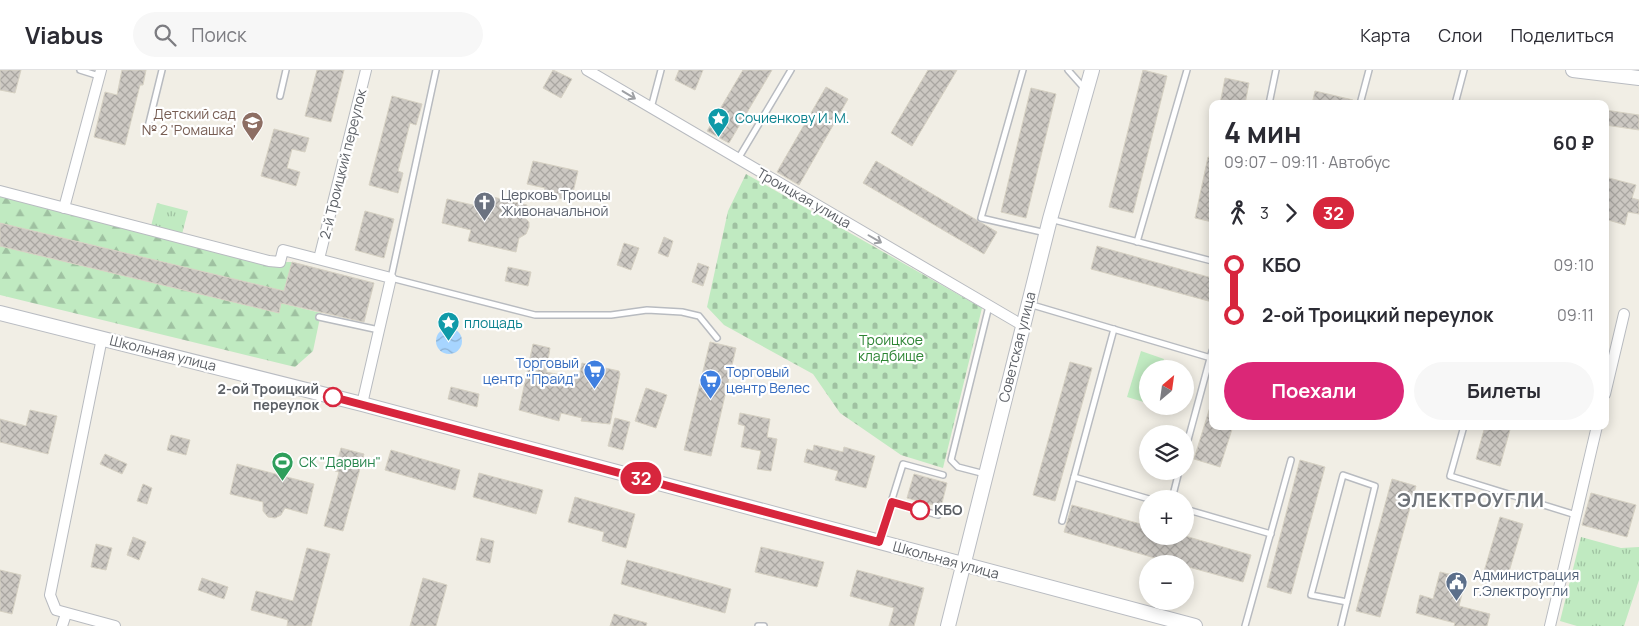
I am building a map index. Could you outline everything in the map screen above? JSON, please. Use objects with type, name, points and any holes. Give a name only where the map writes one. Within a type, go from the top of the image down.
[{"type":"main road","name":"Советская улица","points":[[948,626],[1022,325],[1092,70]]},
{"type":"main road","points":[[1572,70],[1639,78]]},
{"type":"main road","name":"Школьная улица","points":[[0,313],[362,404],[1195,626]]},
{"type":"street","name":"2-й Троицкий переулок","points":[[319,259],[366,70]]},
{"type":"street","name":"Троицкая улица","points":[[587,70],[1022,325]]},
{"type":"street","points":[[64,208],[100,73]]},
{"type":"street","points":[[0,191],[269,261],[280,262],[283,250],[391,278],[362,404]]},
{"type":"street","points":[[1609,377],[1624,314]]},
{"type":"street","points":[[102,338],[50,596],[56,610],[116,626]]},
{"type":"street","points":[[1550,626],[1596,430]]},
{"type":"street","points":[[62,626],[66,614]]},
{"type":"lane","points":[[80,70],[100,73]]},
{"type":"lane","points":[[147,132],[162,70]]},
{"type":"lane","points":[[280,96],[286,70]]},
{"type":"lane","points":[[436,70],[391,278],[535,315],[611,315],[646,310],[682,312],[699,316],[717,338]]},
{"type":"lane","points":[[650,108],[661,70]]},
{"type":"lane","points":[[738,159],[791,70]]},
{"type":"lane","points":[[1023,70],[981,218],[1046,233]]},
{"type":"lane","points":[[1068,70],[1086,90]]},
{"type":"lane","points":[[1137,242],[1187,70]]},
{"type":"lane","points":[[1270,100],[1276,70]]},
{"type":"lane","points":[[1361,100],[1369,70]]},
{"type":"lane","points":[[1456,100],[1464,70]]},
{"type":"lane","points":[[1050,219],[1209,261]]},
{"type":"lane","points":[[1028,304],[1209,357]]},
{"type":"lane","points":[[986,474],[958,467],[952,460],[989,305]]},
{"type":"lane","points":[[320,318],[379,330]]},
{"type":"lane","points":[[1062,521],[1114,329]]},
{"type":"lane","points":[[1192,425],[1209,365]]},
{"type":"lane","points":[[1463,430],[1450,476],[1576,515]]},
{"type":"lane","points":[[1245,626],[1291,460]]},
{"type":"lane","points":[[879,542],[903,464],[943,475]]},
{"type":"lane","points":[[1341,626],[1347,602],[1375,486],[1343,475],[1312,595],[1347,602]]},
{"type":"lane","points":[[1074,477],[1139,496]]},
{"type":"lane","points":[[892,502],[938,515]]},
{"type":"lane","points":[[1194,512],[1271,534]]},
{"type":"lane","points":[[758,626],[764,626]]},
{"type":"green space","name":"Троицкое кладбище","points":[[746,174],[982,308],[943,468],[901,455],[840,413],[813,374],[724,325],[707,307],[728,211]]},
{"type":"green space","points":[[0,191],[280,262],[292,262],[284,291],[0,223]]},
{"type":"green space","points":[[157,203],[188,211],[181,238],[150,230]]},
{"type":"green space","points":[[0,246],[279,313],[281,303],[321,313],[313,351],[295,367],[0,295]]},
{"type":"green space","points":[[1141,351],[1164,359],[1139,360],[1139,401],[1127,397]]},
{"type":"green space","points":[[1581,537],[1621,548],[1639,547],[1639,580],[1624,626],[1577,626],[1560,621]]},
{"type":"water","points":[[449,328],[458,332],[462,341],[458,350],[449,354],[440,350],[436,341],[440,332]]},
{"type":"building","points":[[0,70],[21,70],[15,93],[0,90]]},
{"type":"building","points":[[122,70],[146,70],[143,85],[140,85],[125,145],[94,137],[105,92],[117,95]]},
{"type":"building","points":[[317,70],[344,70],[331,122],[305,116]]},
{"type":"building","points":[[553,70],[572,79],[561,98],[543,88]]},
{"type":"building","points":[[679,70],[703,70],[695,90],[675,80]]},
{"type":"building","points":[[743,70],[772,70],[729,143],[707,131]]},
{"type":"building","points":[[928,70],[957,70],[912,146],[891,133]]},
{"type":"building","points":[[1143,70],[1167,76],[1133,213],[1109,207]]},
{"type":"building","points":[[1225,78],[1249,83],[1246,100],[1221,100]]},
{"type":"building","points":[[826,87],[848,99],[799,185],[777,172]]},
{"type":"building","points":[[1031,88],[1056,94],[1026,218],[1001,212]]},
{"type":"building","points":[[1315,91],[1353,100],[1313,100]]},
{"type":"building","points":[[392,96],[422,104],[416,125],[410,123],[398,171],[403,173],[398,193],[369,185]]},
{"type":"building","points":[[1609,111],[1639,115],[1639,130],[1609,126]]},
{"type":"building","points":[[274,129],[309,138],[305,152],[292,149],[287,168],[300,172],[296,186],[261,176]]},
{"type":"building","points":[[1208,157],[1209,221],[1195,218]]},
{"type":"building","points":[[533,161],[578,171],[571,201],[543,194],[545,188],[527,184]]},
{"type":"building","points":[[876,161],[997,232],[984,254],[863,183]]},
{"type":"building","points":[[1609,178],[1636,185],[1632,198],[1639,200],[1639,214],[1628,212],[1625,225],[1609,220]]},
{"type":"building","name":"Церковь Троицы Живоначальной","points":[[480,194],[527,205],[524,217],[529,222],[529,227],[526,234],[519,238],[516,252],[468,241],[471,230],[442,223],[447,199],[477,206]]},
{"type":"building","points":[[365,211],[394,219],[384,258],[355,250]]},
{"type":"building","points":[[0,223],[284,291],[292,262],[374,283],[364,322],[281,303],[279,313],[0,246]]},
{"type":"building","points":[[664,237],[673,241],[668,257],[658,253]]},
{"type":"building","points":[[624,243],[639,248],[631,270],[617,265]]},
{"type":"building","points":[[1097,246],[1209,277],[1209,301],[1091,269]]},
{"type":"building","points":[[698,263],[709,267],[703,286],[692,282]]},
{"type":"building","points":[[508,267],[531,272],[528,286],[505,281]]},
{"type":"building","name":"Торговый центр Велес","points":[[710,342],[736,348],[711,456],[684,450]]},
{"type":"building","points":[[533,344],[550,348],[546,372],[575,378],[575,375],[579,376],[582,363],[619,371],[610,424],[581,421],[582,418],[561,413],[559,421],[519,410]]},
{"type":"building","points":[[1070,362],[1092,368],[1055,501],[1033,495]]},
{"type":"building","points":[[451,387],[479,394],[477,407],[448,399]]},
{"type":"building","points":[[646,388],[667,395],[656,428],[635,421]]},
{"type":"building","points":[[30,410],[57,416],[48,454],[0,442],[0,419],[26,426]]},
{"type":"building","points":[[1209,410],[1209,430],[1232,430],[1220,467],[1194,459]]},
{"type":"building","points":[[740,413],[770,419],[767,437],[777,439],[771,471],[757,469],[761,451],[741,447],[745,426],[738,424]]},
{"type":"building","points":[[615,418],[630,422],[623,450],[608,446]]},
{"type":"building","points":[[1484,430],[1510,430],[1500,466],[1476,459]]},
{"type":"building","points":[[171,435],[190,440],[186,455],[167,450]]},
{"type":"building","points":[[814,445],[843,452],[844,447],[875,456],[866,488],[835,480],[838,471],[804,462],[807,449],[813,451]]},
{"type":"building","points":[[341,448],[364,454],[343,531],[324,526],[339,472],[335,471]]},
{"type":"building","points":[[391,450],[460,470],[455,490],[385,470]]},
{"type":"building","points":[[105,454],[127,464],[122,474],[100,464]]},
{"type":"building","points":[[1300,460],[1325,467],[1291,594],[1267,587]]},
{"type":"building","points":[[237,464],[314,484],[307,514],[285,508],[281,515],[275,518],[268,517],[263,511],[263,502],[230,494]]},
{"type":"building","points":[[479,473],[543,490],[536,514],[473,497]]},
{"type":"building","points":[[914,474],[947,483],[941,507],[907,498]]},
{"type":"building","points":[[1392,479],[1416,486],[1380,617],[1356,611]]},
{"type":"building","points":[[143,484],[152,488],[147,504],[137,501]]},
{"type":"building","points":[[1591,493],[1636,505],[1627,537],[1582,525]]},
{"type":"building","points":[[575,497],[635,514],[626,548],[602,541],[604,532],[568,522]]},
{"type":"building","points":[[1072,505],[1139,524],[1139,545],[1194,545],[1194,539],[1251,555],[1243,582],[1194,568],[1194,555],[1144,555],[1064,532]]},
{"type":"building","points":[[1500,517],[1523,524],[1506,582],[1483,575]]},
{"type":"building","points":[[133,537],[146,542],[139,560],[127,555]]},
{"type":"building","points":[[481,538],[494,541],[490,563],[476,560]]},
{"type":"building","points":[[96,544],[112,548],[106,570],[91,567]]},
{"type":"building","points":[[761,547],[824,562],[817,587],[755,572]]},
{"type":"building","points":[[307,548],[330,554],[311,626],[287,626],[288,620],[251,610],[256,591],[293,601]]},
{"type":"building","points":[[627,560],[731,589],[725,613],[621,584]]},
{"type":"building","points":[[0,570],[21,575],[12,614],[0,611]]},
{"type":"building","points":[[857,570],[924,588],[914,626],[889,626],[894,608],[850,596]]},
{"type":"building","points":[[1440,572],[1466,578],[1459,606],[1490,614],[1487,626],[1454,626],[1455,623],[1416,613],[1420,595],[1433,599]]},
{"type":"building","points":[[202,578],[228,587],[224,599],[198,590]]},
{"type":"building","points":[[423,578],[447,585],[436,626],[410,626]]},
{"type":"building","points":[[614,614],[647,623],[646,626],[610,626]]},
{"type":"bus line","name":"32","points":[[333,397],[879,542],[892,502],[920,510]]},
{"type":"place","name":"Сочиенкову И. М.","points":[[719,137]]},
{"type":"place","name":"Детский сад № 2 'Ромашка'","points":[[252,141]]},
{"type":"place","name":"Церковь Троицы Живоначальной","points":[[485,222]]},
{"type":"place","name":"площадь","points":[[448,342]]},
{"type":"place","name":"Торговый центр \"Прайд\"","points":[[595,390]]},
{"type":"place","name":"2-ой Троицкий переулок","points":[[333,397]]},
{"type":"place","name":"Торговый центр Велес","points":[[710,399]]},
{"type":"place","name":"СК \"Дарвин\"","points":[[283,481]]},
{"type":"place","name":"КБО","points":[[920,510]]},
{"type":"place","name":"Администрация г.Электроугли","points":[[1457,602]]},
{"type":"district","name":"ЭЛЕКТРОУГЛИ","points":[[1471,500]]}]
